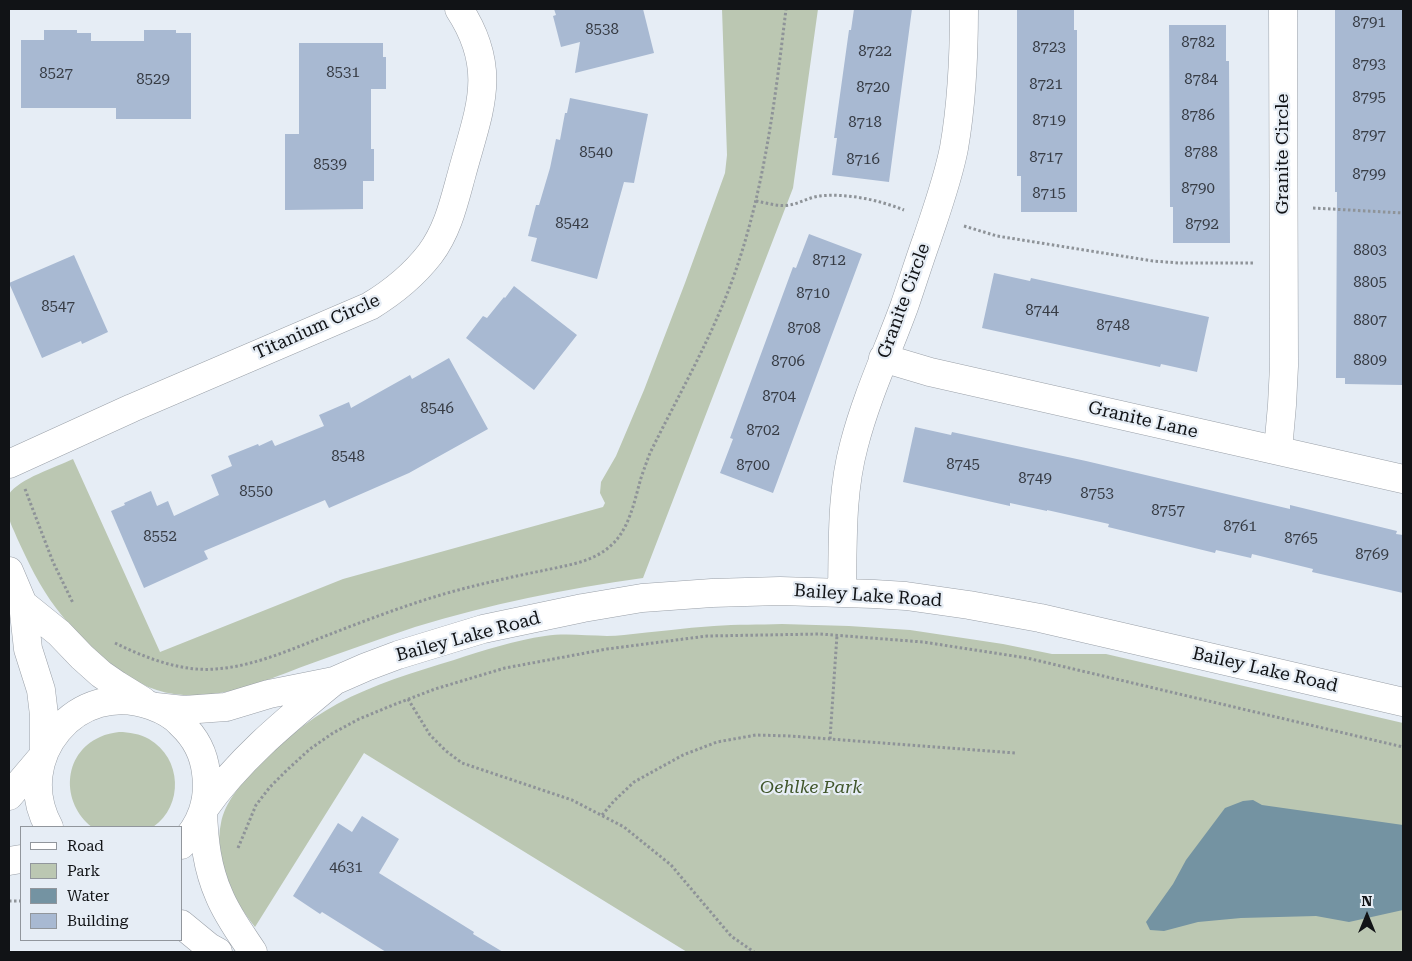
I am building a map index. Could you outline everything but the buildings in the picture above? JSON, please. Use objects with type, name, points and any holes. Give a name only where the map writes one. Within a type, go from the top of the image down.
[{"type":"street","name":"Titanium Circle","points":[[9,464],[132,408],[370,306],[395,290],[407,279],[430,253],[446,228],[482,101],[483,81],[478,48],[470,26],[459,9]]},
{"type":"street","name":"Granite Circle","points":[[842,592],[845,496],[853,446],[934,219],[953,150],[962,88],[964,9]]},
{"type":"street","name":"Granite Circle","points":[[1278,450],[1284,366],[1283,9]]},
{"type":"street","name":"Granite Lane","points":[[884,358],[930,372],[1403,478]]},
{"type":"street","points":[[9,571],[23,604],[28,649],[36,672],[42,699],[44,726],[43,755],[38,789],[42,812],[49,826]]},
{"type":"street","name":"Bailey Lake Road","points":[[155,707],[194,710],[226,707],[269,694],[334,681],[398,655],[460,636],[583,608],[642,598],[780,591],[842,592],[898,596],[936,600],[1040,618],[1403,702]]},
{"type":"street","points":[[23,604],[59,633],[101,674],[174,717],[189,731],[200,749],[206,768],[207,788],[204,810],[204,835],[214,884],[224,905],[253,952]]},
{"type":"street","name":"Bailey Lake Road","points":[[204,810],[219,790],[263,742],[334,681]]},
{"type":"street","points":[[9,796],[43,755],[52,737],[60,728],[73,716],[89,706],[113,700],[125,700],[137,701],[155,707]]},
{"type":"street","points":[[182,844],[195,829],[204,810]]},
{"type":"street","points":[[182,925],[218,952]]},
{"type":"path","points":[[109,640],[148,657],[176,666],[200,670],[231,667],[273,656],[437,596],[500,579],[574,564],[608,549],[621,535],[650,453],[722,308],[732,279],[756,201],[768,139],[786,9]]},
{"type":"path","points":[[756,201],[774,205],[786,205],[818,196],[840,195],[873,201],[912,213]]},
{"type":"path","points":[[1305,207],[1403,213]]},
{"type":"path","points":[[962,226],[997,236],[1153,261],[1261,264]]},
{"type":"path","points":[[29,499],[53,562],[75,606]]},
{"type":"path","points":[[830,740],[837,635]]},
{"type":"path","points":[[237,853],[248,823],[261,798],[302,756],[343,727],[380,710],[435,689],[505,668],[614,648],[707,636],[837,635],[923,642],[1027,658],[1403,747]]},
{"type":"path","points":[[408,699],[430,735],[446,752],[462,763],[572,800],[624,827],[671,865],[731,936],[754,952]]},
{"type":"path","points":[[602,815],[634,782],[682,755],[717,742],[756,735],[1015,752]]},
{"type":"green space","points":[[722,9],[818,9],[793,188],[643,578],[585,587],[471,611],[388,636],[258,683],[208,695],[174,694],[140,683],[108,662],[79,636],[50,600],[40,583],[17,538],[10,522],[8,511],[9,494],[21,483],[73,459],[160,652],[343,579],[603,507],[605,503],[600,493],[601,482],[616,456],[644,390],[725,173],[727,155]]},
{"type":"green space","name":"Oehlke Park","points":[[782,624],[910,630],[1003,644],[1052,654],[1106,654],[1403,723],[1403,952],[687,952],[364,753],[255,927],[232,891],[222,865],[219,837],[223,815],[230,801],[239,787],[283,742],[314,718],[351,697],[409,674],[511,643],[534,638],[555,635],[614,636],[723,625]]},
{"type":"green space","points":[[127,732],[142,736],[160,747],[168,758],[175,782],[174,795],[170,807],[163,818],[154,826],[91,826],[82,817],[75,805],[70,779],[78,755],[87,745],[107,734]]},
{"type":"water","points":[[1253,800],[1262,805],[1403,825],[1403,910],[1349,922],[1316,916],[1241,918],[1198,922],[1164,931],[1150,930],[1146,922],[1173,884],[1186,860],[1225,808],[1243,801]]}]
